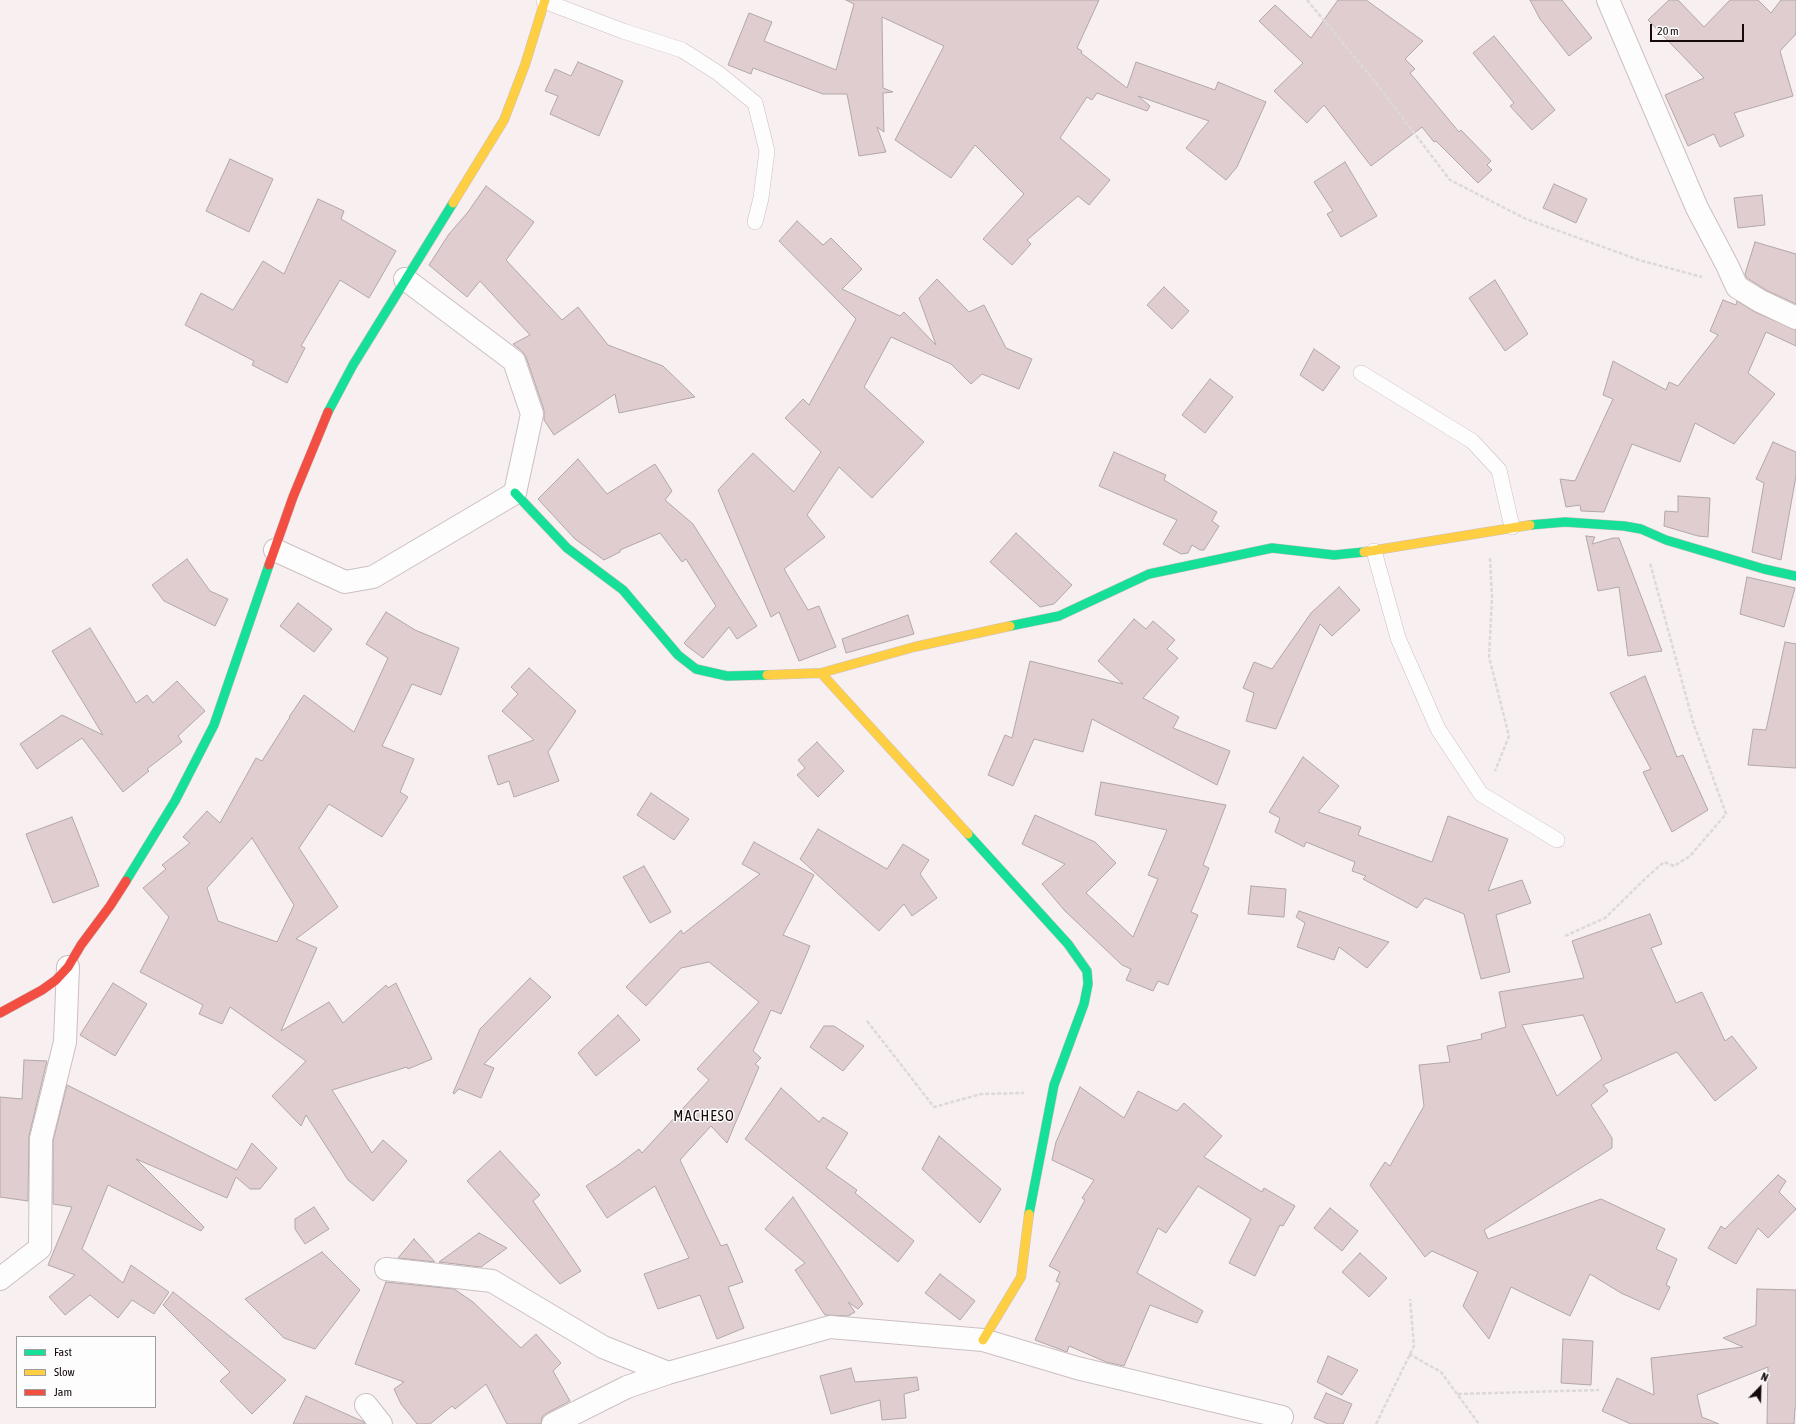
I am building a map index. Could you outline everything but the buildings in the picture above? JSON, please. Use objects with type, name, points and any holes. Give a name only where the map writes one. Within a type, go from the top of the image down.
[{"type":"street","points":[[1608,0],[1697,208],[1737,287],[1760,301],[1796,318]]},
{"type":"street","points":[[0,1013],[42,990],[56,980],[68,967],[81,946],[110,906],[175,801],[214,725],[292,497],[330,407],[353,365],[405,278],[459,195],[504,120],[525,65],[545,1]]},
{"type":"street","points":[[275,550],[345,582],[373,577],[515,493],[532,414],[514,361],[405,278]]},
{"type":"street","points":[[515,493],[567,548],[623,590],[678,655],[696,670],[727,676],[821,673],[914,647],[1059,616],[1148,574],[1272,548],[1334,555],[1374,551],[1512,527],[1565,522],[1624,526],[1641,529],[1666,540],[1764,569],[1796,576]]},
{"type":"street","points":[[821,673],[1068,944],[1087,971],[1088,984],[1084,1004],[1053,1092],[1030,1207],[1021,1277],[983,1340]]},
{"type":"street","points":[[0,1278],[40,1248],[40,1140],[64,1042],[68,967]]},
{"type":"street","points":[[386,1269],[492,1281],[603,1347],[668,1373]]},
{"type":"street","points":[[553,1424],[590,1407],[627,1387],[668,1373],[830,1328],[892,1331],[983,1340],[1077,1368],[1282,1417]]},
{"type":"street","points":[[366,1405],[381,1424]]},
{"type":"lane","points":[[545,1],[622,31],[682,50],[718,73],[755,103],[767,151],[761,198],[755,222]]},
{"type":"lane","points":[[1361,373],[1472,441],[1499,470],[1512,527]]},
{"type":"lane","points":[[1374,551],[1398,638],[1438,729],[1481,794],[1557,840]]},
{"type":"path","points":[[1306,0],[1376,83],[1450,180],[1526,219],[1639,260],[1737,287]]},
{"type":"path","points":[[1565,936],[1605,918],[1664,862],[1674,866],[1690,856],[1726,814],[1693,722],[1641,529]]},
{"type":"path","points":[[1484,796],[1509,736],[1489,657],[1492,598],[1489,531]]},
{"type":"path","points":[[867,1021],[934,1107],[981,1094],[1053,1092]]},
{"type":"path","points":[[1376,1424],[1414,1346],[1410,1299]]},
{"type":"path","points":[[1409,1354],[1442,1372],[1479,1424]]},
{"type":"path","points":[[1458,1394],[1599,1390]]},
{"type":"traffic: fast","points":[[328,412],[353,365],[453,203]]},
{"type":"traffic: fast","points":[[515,493],[567,548],[623,590],[678,655],[696,669],[727,676],[767,675]]},
{"type":"traffic: fast","points":[[1530,525],[1565,522],[1624,526],[1641,529],[1666,540],[1764,569],[1796,576]]},
{"type":"traffic: fast","points":[[1010,626],[1059,616],[1149,574],[1272,548],[1334,555],[1364,552]]},
{"type":"traffic: fast","points":[[126,881],[175,801],[214,725],[269,565]]},
{"type":"traffic: fast","points":[[968,834],[1068,944],[1087,971],[1088,984],[1084,1004],[1054,1085],[1029,1214]]},
{"type":"traffic: slow","points":[[453,203],[504,120],[525,65],[545,0]]},
{"type":"traffic: slow","points":[[1364,552],[1530,525]]},
{"type":"traffic: slow","points":[[767,675],[821,673],[914,647],[1010,626]]},
{"type":"traffic: slow","points":[[821,673],[968,834]]},
{"type":"traffic: slow","points":[[983,1340],[1021,1277],[1029,1214]]},
{"type":"traffic: jam","points":[[269,565],[293,497],[328,412]]},
{"type":"traffic: jam","points":[[0,1013],[42,990],[56,980],[68,967],[81,945],[110,906],[126,881]]},
{"type":"district","name":"MACHESO","points":[[704,1116]]}]
